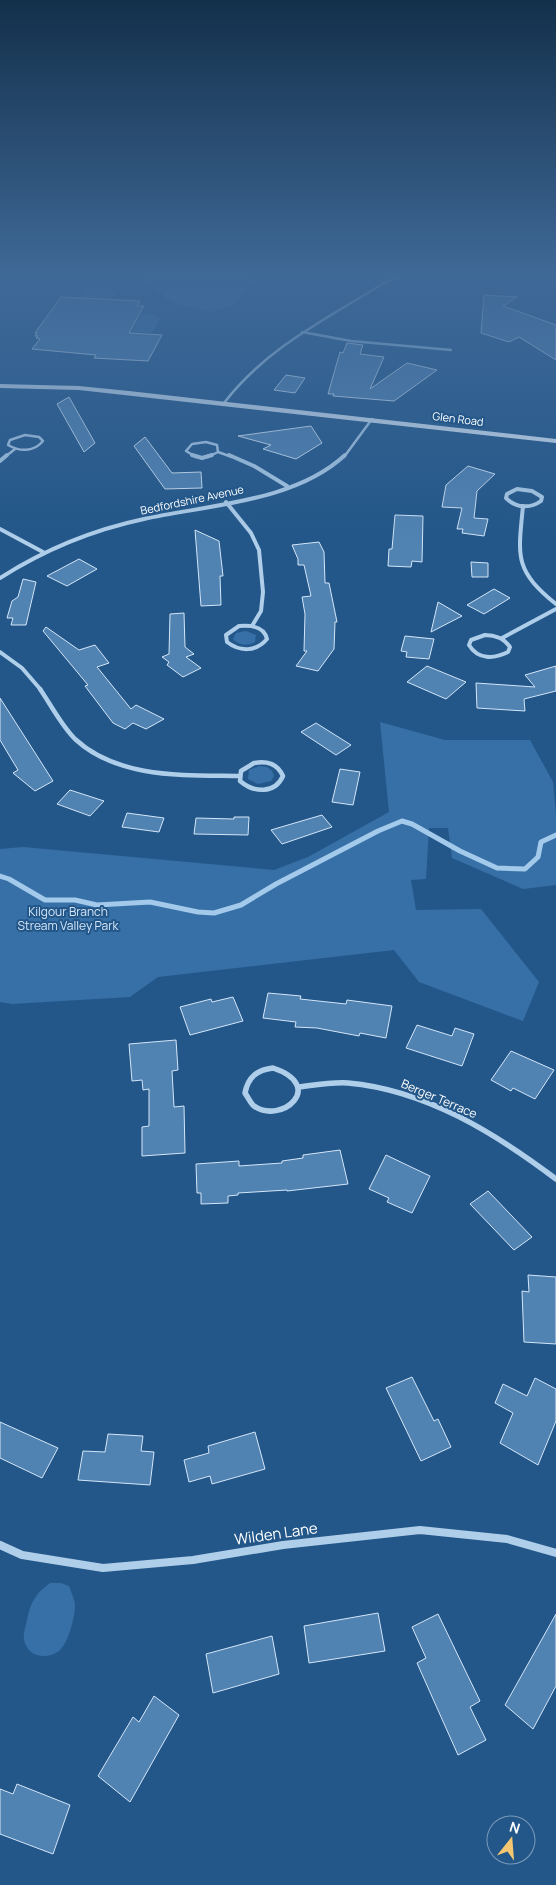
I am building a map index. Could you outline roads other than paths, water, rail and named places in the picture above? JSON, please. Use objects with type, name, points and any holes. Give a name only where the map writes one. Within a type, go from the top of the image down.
[{"type":"main road","name":"Glen Road","points":[[0,386],[79,388],[372,419],[556,441]]},
{"type":"street","points":[[224,403],[259,363]]},
{"type":"street","name":"Bedfordshire Avenue","points":[[0,578],[43,552],[119,524],[226,502],[288,486],[324,471],[340,460],[358,443],[372,419]]},
{"type":"street","points":[[0,462],[15,449],[36,448],[43,441],[35,436],[19,436],[8,443],[11,448],[15,449]]},
{"type":"street","points":[[218,452],[217,446],[206,442],[192,444],[186,451],[191,455],[200,457],[211,456],[218,452],[233,456],[264,471],[288,486]]},
{"type":"street","points":[[525,489],[532,490],[542,497],[538,504],[523,506],[509,502],[506,494],[510,491],[525,489]]},
{"type":"street","points":[[226,502],[251,533],[259,550],[263,592],[261,611],[252,626]]},
{"type":"street","points":[[523,506],[519,552],[521,566],[527,579],[556,604]]},
{"type":"street","points":[[0,529],[43,552]]},
{"type":"street","points":[[502,638],[508,642],[510,647],[508,652],[494,658],[477,654],[471,650],[469,645],[471,640],[485,634],[502,638],[556,609]]},
{"type":"street","points":[[239,626],[252,626],[261,629],[266,634],[267,639],[263,645],[255,648],[241,649],[227,642],[226,634],[229,631],[239,626]]},
{"type":"street","points":[[0,652],[7,656],[35,682],[74,738],[101,757],[136,769],[175,774],[239,776]]},
{"type":"street","points":[[261,762],[278,768],[283,776],[278,785],[265,790],[257,790],[244,785],[239,776],[243,768],[261,762]]},
{"type":"street","points":[[264,1069],[282,1069],[296,1079],[299,1087],[299,1094],[295,1102],[289,1107],[271,1112],[254,1106],[245,1093],[246,1085],[250,1078],[264,1069]]},
{"type":"street","name":"Berger Terrace","points":[[299,1087],[347,1083],[383,1088],[423,1102],[468,1121],[527,1156],[556,1180]]},
{"type":"street","name":"Wilden Lane","points":[[0,1545],[22,1555],[104,1568],[193,1560],[283,1545],[420,1530],[507,1539],[556,1553]]},
{"type":"waterway","points":[[0,876],[9,879],[45,900],[75,900],[97,905],[150,902],[198,912],[214,913],[241,905],[276,884],[378,831],[402,821],[412,824],[460,851],[497,868],[525,869],[538,857],[541,842],[556,835]]},
{"type":"park label","name":"Kilgour Branch Stream Valley Park","points":[[68,919]]}]
